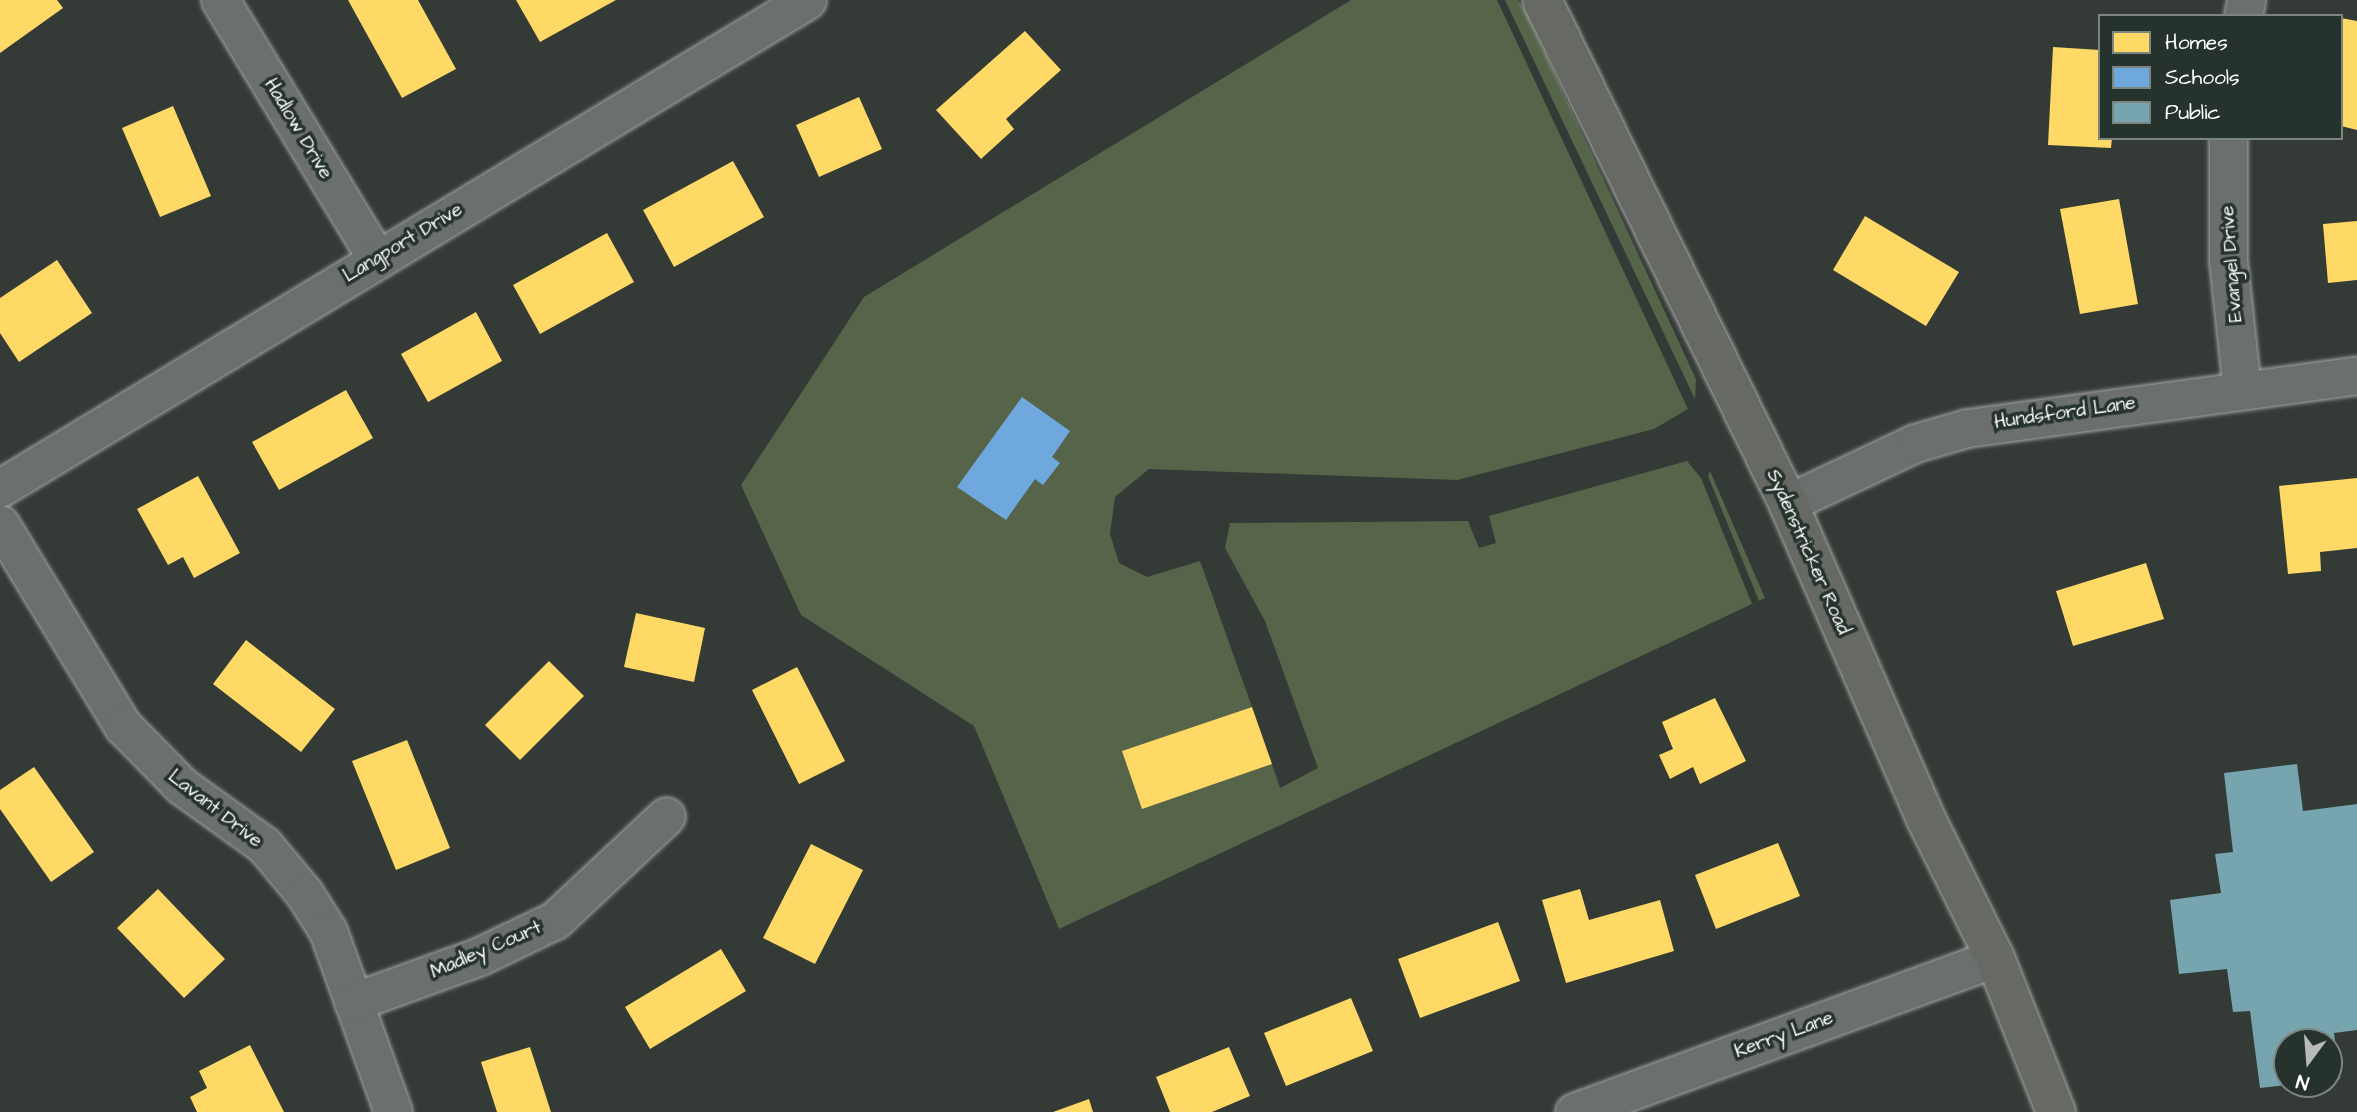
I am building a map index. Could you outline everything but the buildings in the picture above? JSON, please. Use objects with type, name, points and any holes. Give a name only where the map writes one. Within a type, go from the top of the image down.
[{"type":"main road","name":"Sydenstricker Road","points":[[1542,0],[1788,503],[1926,819],[1995,958],[2056,1112]]},
{"type":"street","name":"Hadlow Drive","points":[[220,0],[377,259]]},
{"type":"street","name":"Langport Drive","points":[[0,488],[807,0]]},
{"type":"street","name":"Evangel Drive","points":[[2228,140],[2228,261],[2242,390]]},
{"type":"street","name":"Hundsford Lane","points":[[1788,503],[1915,443],[1966,428],[2357,375]]},
{"type":"street","name":"Lavant Drive","points":[[0,524],[123,726],[182,786],[264,845],[304,893],[328,931],[393,1112]]},
{"type":"street","name":"Madley Court","points":[[353,1002],[480,956],[555,920],[666,816]]},
{"type":"street","name":"Kerry Lane","points":[[1574,1112],[1995,958]]},
{"type":"green space","points":[[1351,0],[1497,0],[1688,409],[1654,429],[1457,480],[1149,469],[1115,497],[1110,534],[1119,563],[1147,577],[1200,561],[1252,707],[1123,751],[1142,808],[1272,764],[1280,788],[1318,768],[1265,621],[1225,548],[1230,523],[1468,521],[1479,548],[1496,543],[1489,516],[1687,461],[1701,478],[1752,604],[1059,929],[974,726],[801,615],[741,485],[864,297]]},
{"type":"green space","points":[[1505,0],[1518,0],[1525,10],[1696,379],[1695,399]]},
{"type":"green space","points":[[1710,471],[1765,598],[1759,601],[1708,476]]}]
